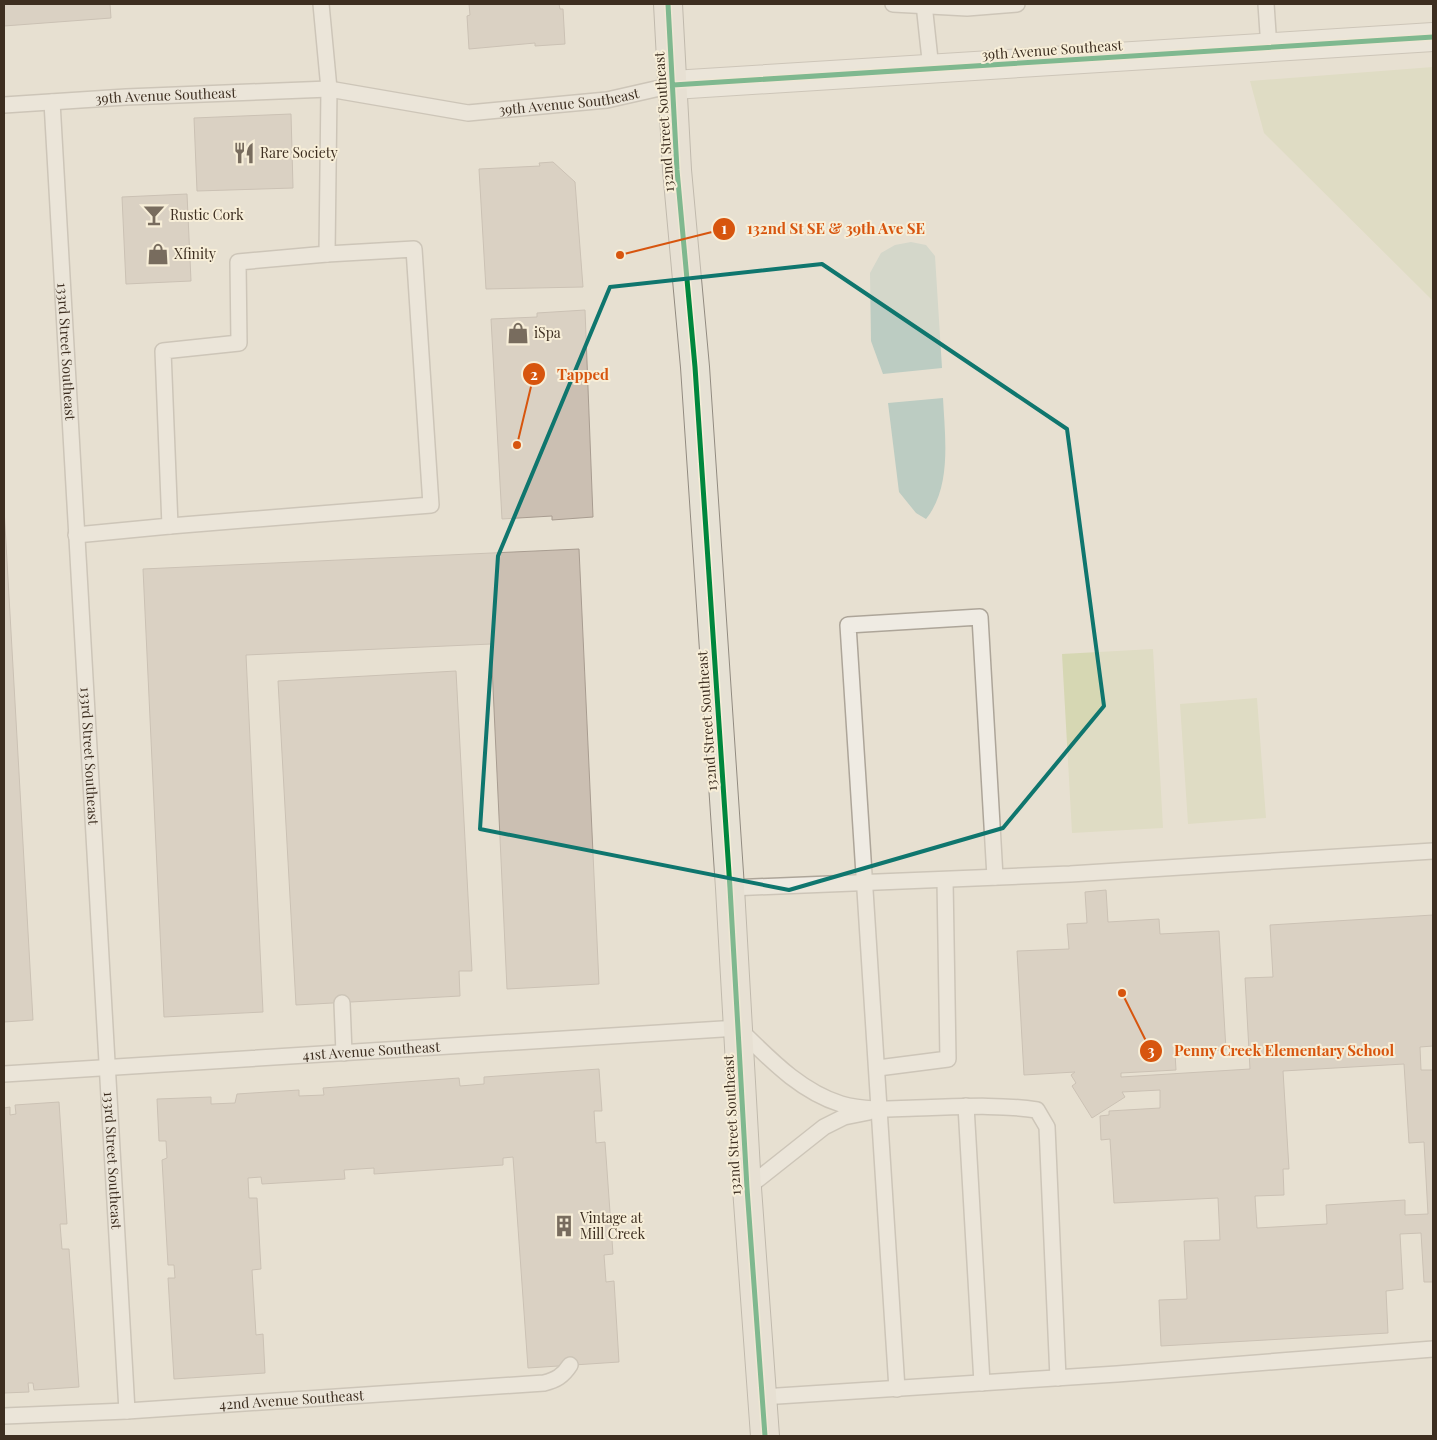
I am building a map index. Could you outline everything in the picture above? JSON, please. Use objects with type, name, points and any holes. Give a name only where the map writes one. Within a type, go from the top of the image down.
[{"type":"main road","name":"132nd Street Southeast","points":[[668,4],[672,85],[695,367],[730,888],[747,1188],[764,1436]]},
{"type":"street","name":"39th Avenue Southeast","points":[[672,85],[1433,37]]},
{"type":"lane","points":[[321,4],[329,89],[327,254]]},
{"type":"lane","points":[[893,4],[967,8],[1017,4]]},
{"type":"lane","points":[[1266,4],[1269,48]]},
{"type":"lane","points":[[924,5],[930,69]]},
{"type":"lane","name":"39th Avenue Southeast","points":[[4,105],[329,89],[468,113],[607,100],[672,85]]},
{"type":"lane","name":"133rd Street Southeast","points":[[52,102],[127,1411]]},
{"type":"lane","points":[[76,535],[431,504],[414,249],[238,262],[239,343],[163,351],[170,526]]},
{"type":"lane","points":[[897,1389],[878,1068],[863,884],[848,625],[980,617],[995,877]]},
{"type":"lane","points":[[730,888],[945,880],[1433,851]]},
{"type":"lane","points":[[878,1068],[948,1059],[945,880]]},
{"type":"lane","points":[[342,1003],[344,1053]]},
{"type":"lane","points":[[738,1028],[781,1069],[802,1085],[841,1104],[880,1109],[991,1106],[1037,1110],[1047,1127],[1058,1378]]},
{"type":"lane","name":"41st Avenue Southeast","points":[[4,1074],[738,1028]]},
{"type":"lane","points":[[966,1106],[982,1384]]},
{"type":"lane","points":[[747,1188],[824,1127],[844,1117],[880,1109]]},
{"type":"lane","points":[[762,1398],[982,1384],[1433,1349]]},
{"type":"lane","name":"42nd Avenue Southeast","points":[[4,1416],[127,1411],[544,1383],[564,1375],[570,1366]]},
{"type":"highlighted area","points":[[822,264],[1067,429],[1104,706],[1003,828],[789,890],[480,829],[498,556],[610,287]]},
{"type":"green space","points":[[1433,67],[1433,301],[1264,133],[1250,81]]},
{"type":"green space","points":[[1153,649],[1163,828],[1072,833],[1062,654]]},
{"type":"green space","points":[[1257,698],[1266,818],[1188,824],[1180,704]]},
{"type":"shaded area","points":[[911,242],[926,245],[935,256],[942,368],[883,374],[871,341],[870,273],[881,253],[895,245]]},
{"type":"shaded area","points":[[943,398],[945,461],[943,477],[940,492],[926,519],[916,513],[899,492],[888,403]]},
{"type":"building","points":[[4,4],[110,4],[111,18],[4,26]]},
{"type":"building","points":[[469,4],[559,4],[560,9],[563,9],[565,44],[535,46],[535,43],[469,49],[467,16],[470,15]]},
{"type":"building","name":"Rare Society","points":[[291,114],[293,188],[197,191],[194,118]]},
{"type":"building","points":[[553,162],[575,182],[583,287],[486,289],[479,169],[540,166],[539,163]]},
{"type":"building","points":[[187,194],[191,281],[126,284],[122,197]]},
{"type":"building","points":[[585,310],[593,517],[552,520],[552,516],[502,519],[491,319],[537,317],[537,313]]},
{"type":"building","points":[[4,508],[33,1020],[4,1022]]},
{"type":"building","points":[[579,549],[599,984],[507,989],[491,644],[246,655],[263,1012],[164,1017],[143,569]]},
{"type":"building","points":[[456,671],[472,971],[459,971],[460,996],[296,1005],[278,681]]},
{"type":"building","points":[[1106,890],[1108,922],[1159,919],[1160,934],[1219,931],[1226,1050],[1175,1053],[1176,1070],[1121,1073],[1121,1077],[1250,1069],[1245,978],[1273,977],[1270,925],[1433,915],[1433,1046],[1420,1047],[1421,1070],[1433,1070],[1433,1282],[1424,1282],[1421,1233],[1400,1234],[1403,1289],[1386,1291],[1388,1333],[1161,1346],[1159,1300],[1187,1299],[1184,1241],[1220,1240],[1218,1198],[1114,1203],[1110,1139],[1101,1140],[1100,1116],[1109,1115],[1109,1111],[1160,1108],[1160,1090],[1122,1092],[1125,1097],[1092,1118],[1072,1086],[1076,1083],[1071,1075],[1075,1072],[1024,1075],[1017,951],[1069,949],[1067,924],[1087,923],[1085,892]],"holes":[[[1404,1064],[1409,1143],[1424,1142],[1428,1214],[1405,1215],[1405,1200],[1326,1205],[1327,1224],[1257,1228],[1255,1196],[1284,1195],[1283,1169],[1289,1169],[1283,1071]]]},
{"type":"building","name":"Vintage at Mill Creek","points":[[599,1069],[602,1111],[594,1111],[596,1143],[605,1142],[613,1254],[604,1255],[606,1282],[614,1281],[619,1362],[528,1368],[513,1157],[503,1158],[503,1165],[374,1174],[374,1168],[344,1170],[345,1179],[262,1184],[261,1177],[248,1178],[249,1198],[257,1198],[261,1269],[252,1270],[256,1335],[263,1334],[265,1373],[174,1379],[168,1278],[175,1278],[174,1265],[168,1265],[162,1160],[167,1158],[166,1141],[159,1141],[157,1099],[211,1097],[211,1104],[235,1103],[237,1094],[299,1090],[299,1096],[324,1095],[323,1088],[459,1078],[460,1086],[484,1084],[484,1077]]},
{"type":"building","points":[[59,1102],[67,1224],[60,1224],[62,1249],[69,1249],[79,1387],[34,1390],[33,1383],[28,1383],[29,1392],[4,1393],[4,1108],[10,1107],[10,1115],[16,1114],[15,1105]]},
{"type":"cycle path","points":[[668,4],[677,170],[695,367],[730,888],[747,1188],[765,1436]]},
{"type":"cycle path","points":[[673,85],[1433,37]]},
{"type":"place","name":"Rare Society","points":[[244,153]]},
{"type":"place","name":"Rustic Cork","points":[[154,215]]},
{"type":"place","name":"Xfinity","points":[[158,254]]},
{"type":"place","name":"132nd St SE & 39th Ave SE","points":[[620,255]]},
{"type":"place","name":"iSpa","points":[[518,333]]},
{"type":"place","name":"Tapped","points":[[517,445]]},
{"type":"place","name":"Penny Creek Elementary School","points":[[1122,993]]},
{"type":"place","name":"Vintage at Mill Creek","points":[[564,1226]]}]
